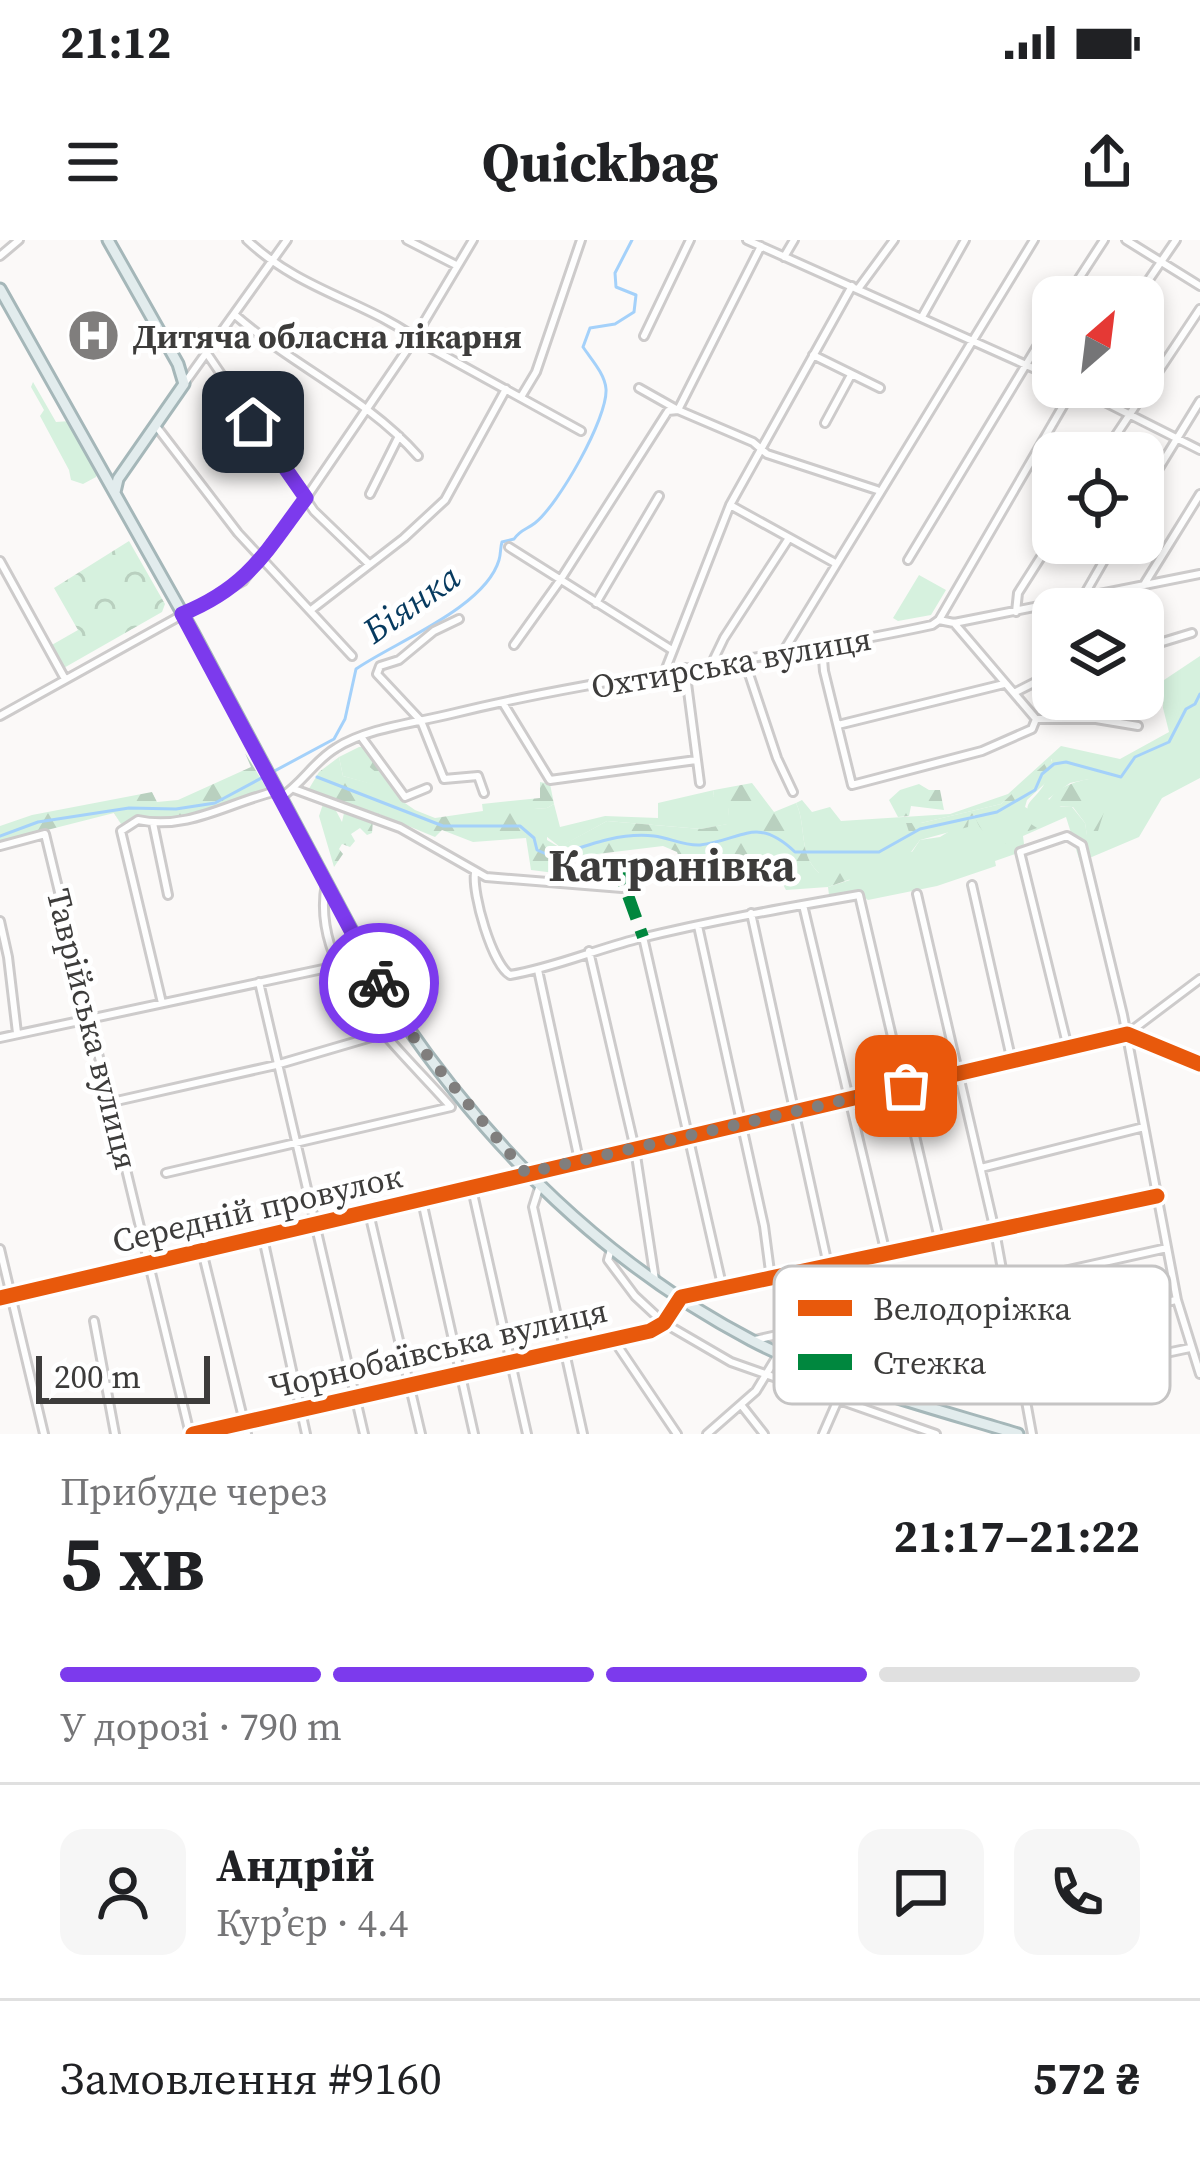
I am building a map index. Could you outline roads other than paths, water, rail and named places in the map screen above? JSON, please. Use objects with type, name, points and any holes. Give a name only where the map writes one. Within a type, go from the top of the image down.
[{"type":"main road","points":[[108,240],[178,364],[184,384],[118,478],[115,491]]},
{"type":"main road","points":[[0,289],[115,491],[389,1000],[418,1044],[539,1188],[610,1250],[774,1351]]},
{"type":"main road","points":[[924,1404],[1018,1434]]},
{"type":"street","points":[[0,256],[19,240]]},
{"type":"street","points":[[247,240],[271,262],[581,430]]},
{"type":"street","points":[[184,384],[287,240]]},
{"type":"street","points":[[407,240],[456,265]]},
{"type":"street","points":[[0,716],[243,581],[306,498],[473,240]]},
{"type":"street","points":[[521,397],[536,372],[581,240]]},
{"type":"street","points":[[644,336],[690,240]]},
{"type":"street","points":[[747,240],[1032,366]]},
{"type":"street","points":[[784,256],[794,240]]},
{"type":"street","points":[[664,673],[730,505],[813,355],[855,288],[894,240]]},
{"type":"street","points":[[923,316],[965,240]]},
{"type":"street","points":[[781,654],[1034,240]]},
{"type":"street","points":[[1081,276],[1104,240]]},
{"type":"street","points":[[1126,240],[1200,286]]},
{"type":"street","points":[[1152,276],[1176,240]]},
{"type":"street","points":[[678,410],[761,246]]},
{"type":"street","points":[[1117,432],[1200,309]]},
{"type":"street","points":[[236,315],[273,348],[366,409],[418,456]]},
{"type":"street","points":[[908,560],[1032,352]]},
{"type":"street","points":[[208,355],[306,498],[369,564]]},
{"type":"street","points":[[813,355],[880,388]]},
{"type":"street","points":[[825,423],[851,376]]},
{"type":"street","points":[[639,388],[761,449],[878,490]]},
{"type":"street","points":[[311,610],[404,538],[451,493],[506,389]]},
{"type":"street","points":[[1164,458],[1200,401]]},
{"type":"street","points":[[939,620],[1063,408]]},
{"type":"street","points":[[1118,408],[1200,450]]},
{"type":"street","points":[[514,645],[668,411],[678,410]]},
{"type":"street","points":[[156,426],[261,558],[352,656]]},
{"type":"street","points":[[370,494],[399,436]]},
{"type":"street","points":[[1144,585],[1200,494]]},
{"type":"street","points":[[596,603],[659,496]]},
{"type":"street","points":[[730,505],[835,563]]},
{"type":"street","points":[[711,665],[789,538]]},
{"type":"street","points":[[509,547],[672,650]]},
{"type":"street","points":[[0,561],[66,680]]},
{"type":"street","points":[[1016,612],[1018,593],[1036,564]]},
{"type":"street","name":"Охтирська вулиця","points":[[1130,588],[1200,574]]},
{"type":"street","name":"Охтирська вулиця","points":[[163,1004],[121,831],[138,820],[153,824],[227,810],[294,789],[336,748],[502,701],[822,647],[939,620],[954,623],[1032,609]]},
{"type":"street","points":[[459,619],[434,631],[399,660],[380,666],[377,674],[421,721],[444,779],[478,776],[484,793]]},
{"type":"street","points":[[954,623],[1032,714]]},
{"type":"street","points":[[1164,642],[1192,633]]},
{"type":"street","points":[[822,647],[852,784],[982,751],[1032,729],[1036,720]]},
{"type":"street","points":[[744,659],[777,758],[794,792]]},
{"type":"street","points":[[685,668],[700,782]]},
{"type":"street","points":[[838,724],[1004,684]]},
{"type":"street","points":[[1014,693],[1032,684]]},
{"type":"street","points":[[502,701],[550,780],[696,760]]},
{"type":"street","points":[[1102,720],[1138,726]]},
{"type":"street","points":[[362,738],[405,797],[427,788]]},
{"type":"street","points":[[294,789],[400,828],[486,877],[622,888]]},
{"type":"street","points":[[153,824],[168,895]]},
{"type":"street","name":"Таврійська вулиця","points":[[0,846],[45,834],[191,1434]]},
{"type":"street","points":[[1068,1049],[1020,853],[1067,836],[1082,844],[1127,1034],[1177,1300],[1200,1374]]},
{"type":"street","points":[[475,873],[475,889],[502,971],[510,975],[643,937],[859,895],[940,1243]]},
{"type":"street","points":[[166,1173],[451,1107],[385,1033],[337,966],[322,919],[326,883]]},
{"type":"street","points":[[972,885],[1012,1062]]},
{"type":"street","points":[[917,894],[1002,1266]]},
{"type":"street","points":[[803,905],[886,1254]]},
{"type":"street","points":[[751,914],[831,1266]]},
{"type":"street","points":[[0,921],[17,1034]]},
{"type":"street","points":[[698,926],[764,1226],[771,1279]]},
{"type":"street","points":[[643,937],[723,1286]]},
{"type":"street","points":[[590,951],[635,1149],[655,1280]]},
{"type":"street","points":[[0,1037],[337,966]]},
{"type":"street","points":[[538,970],[579,1162]]},
{"type":"street","points":[[1127,1034],[1200,979]]},
{"type":"street","points":[[259,982],[364,1434]]},
{"type":"street","points":[[112,1102],[276,1065],[385,1033]]},
{"type":"street","points":[[1127,1034],[1200,1064]]},
{"type":"street","name":"Середній провулок","points":[[0,1298],[1127,1034]]},
{"type":"street","points":[[980,1168],[1144,1127]]},
{"type":"street","points":[[539,1188],[533,1207],[583,1434]]},
{"type":"street","points":[[472,1189],[526,1434]]},
{"type":"street","points":[[835,1266],[1157,1196]]},
{"type":"street","points":[[422,1201],[474,1434]]},
{"type":"street","points":[[369,1213],[421,1434]]},
{"type":"street","points":[[263,1238],[306,1434]]},
{"type":"street","points":[[1084,1266],[1167,1247]]},
{"type":"street","points":[[0,1249],[44,1434]]},
{"type":"street","points":[[610,1250],[608,1260],[664,1323],[731,1363],[774,1378]]},
{"type":"street","points":[[202,1251],[248,1434]]},
{"type":"street","points":[[664,1323],[681,1297],[774,1278]]},
{"type":"street","points":[[1170,1302],[1177,1300]]},
{"type":"street","points":[[94,1321],[115,1434]]},
{"type":"street","name":"Чорнобаївська вулиця","points":[[191,1434],[613,1340],[664,1323]]},
{"type":"street","points":[[752,1341],[774,1336]]},
{"type":"street","points":[[613,1340],[677,1434]]},
{"type":"street","points":[[1170,1352],[1190,1348]]},
{"type":"street","points":[[707,1434],[742,1406],[774,1361]]},
{"type":"street","points":[[824,1434],[836,1404]]},
{"type":"street","points":[[843,1404],[936,1434]]},
{"type":"street","points":[[1027,1404],[1031,1434]]},
{"type":"street","points":[[742,1406],[764,1434]]},
{"type":"waterway","name":"Біянка","points":[[0,836],[38,822],[129,808],[176,809],[215,803],[334,739],[345,719],[356,669],[476,594],[499,560],[502,542],[535,523],[568,480],[599,420],[606,389],[583,347],[590,328],[615,324],[634,312],[636,295],[616,287],[615,273],[632,240]]},
{"type":"waterway","points":[[317,777],[443,826],[520,826],[534,838],[537,850],[553,857],[628,836],[700,845],[759,832],[795,852],[879,852],[920,829],[997,812],[1035,790],[1042,774],[1054,764],[1066,762],[1121,777],[1135,757],[1169,742],[1186,709],[1200,694]]},
{"type":"place","name":"Дитяча обласна лікарня","points":[[94,336]]},
{"type":"district","name":"Катранівка","points":[[672,865]]}]
